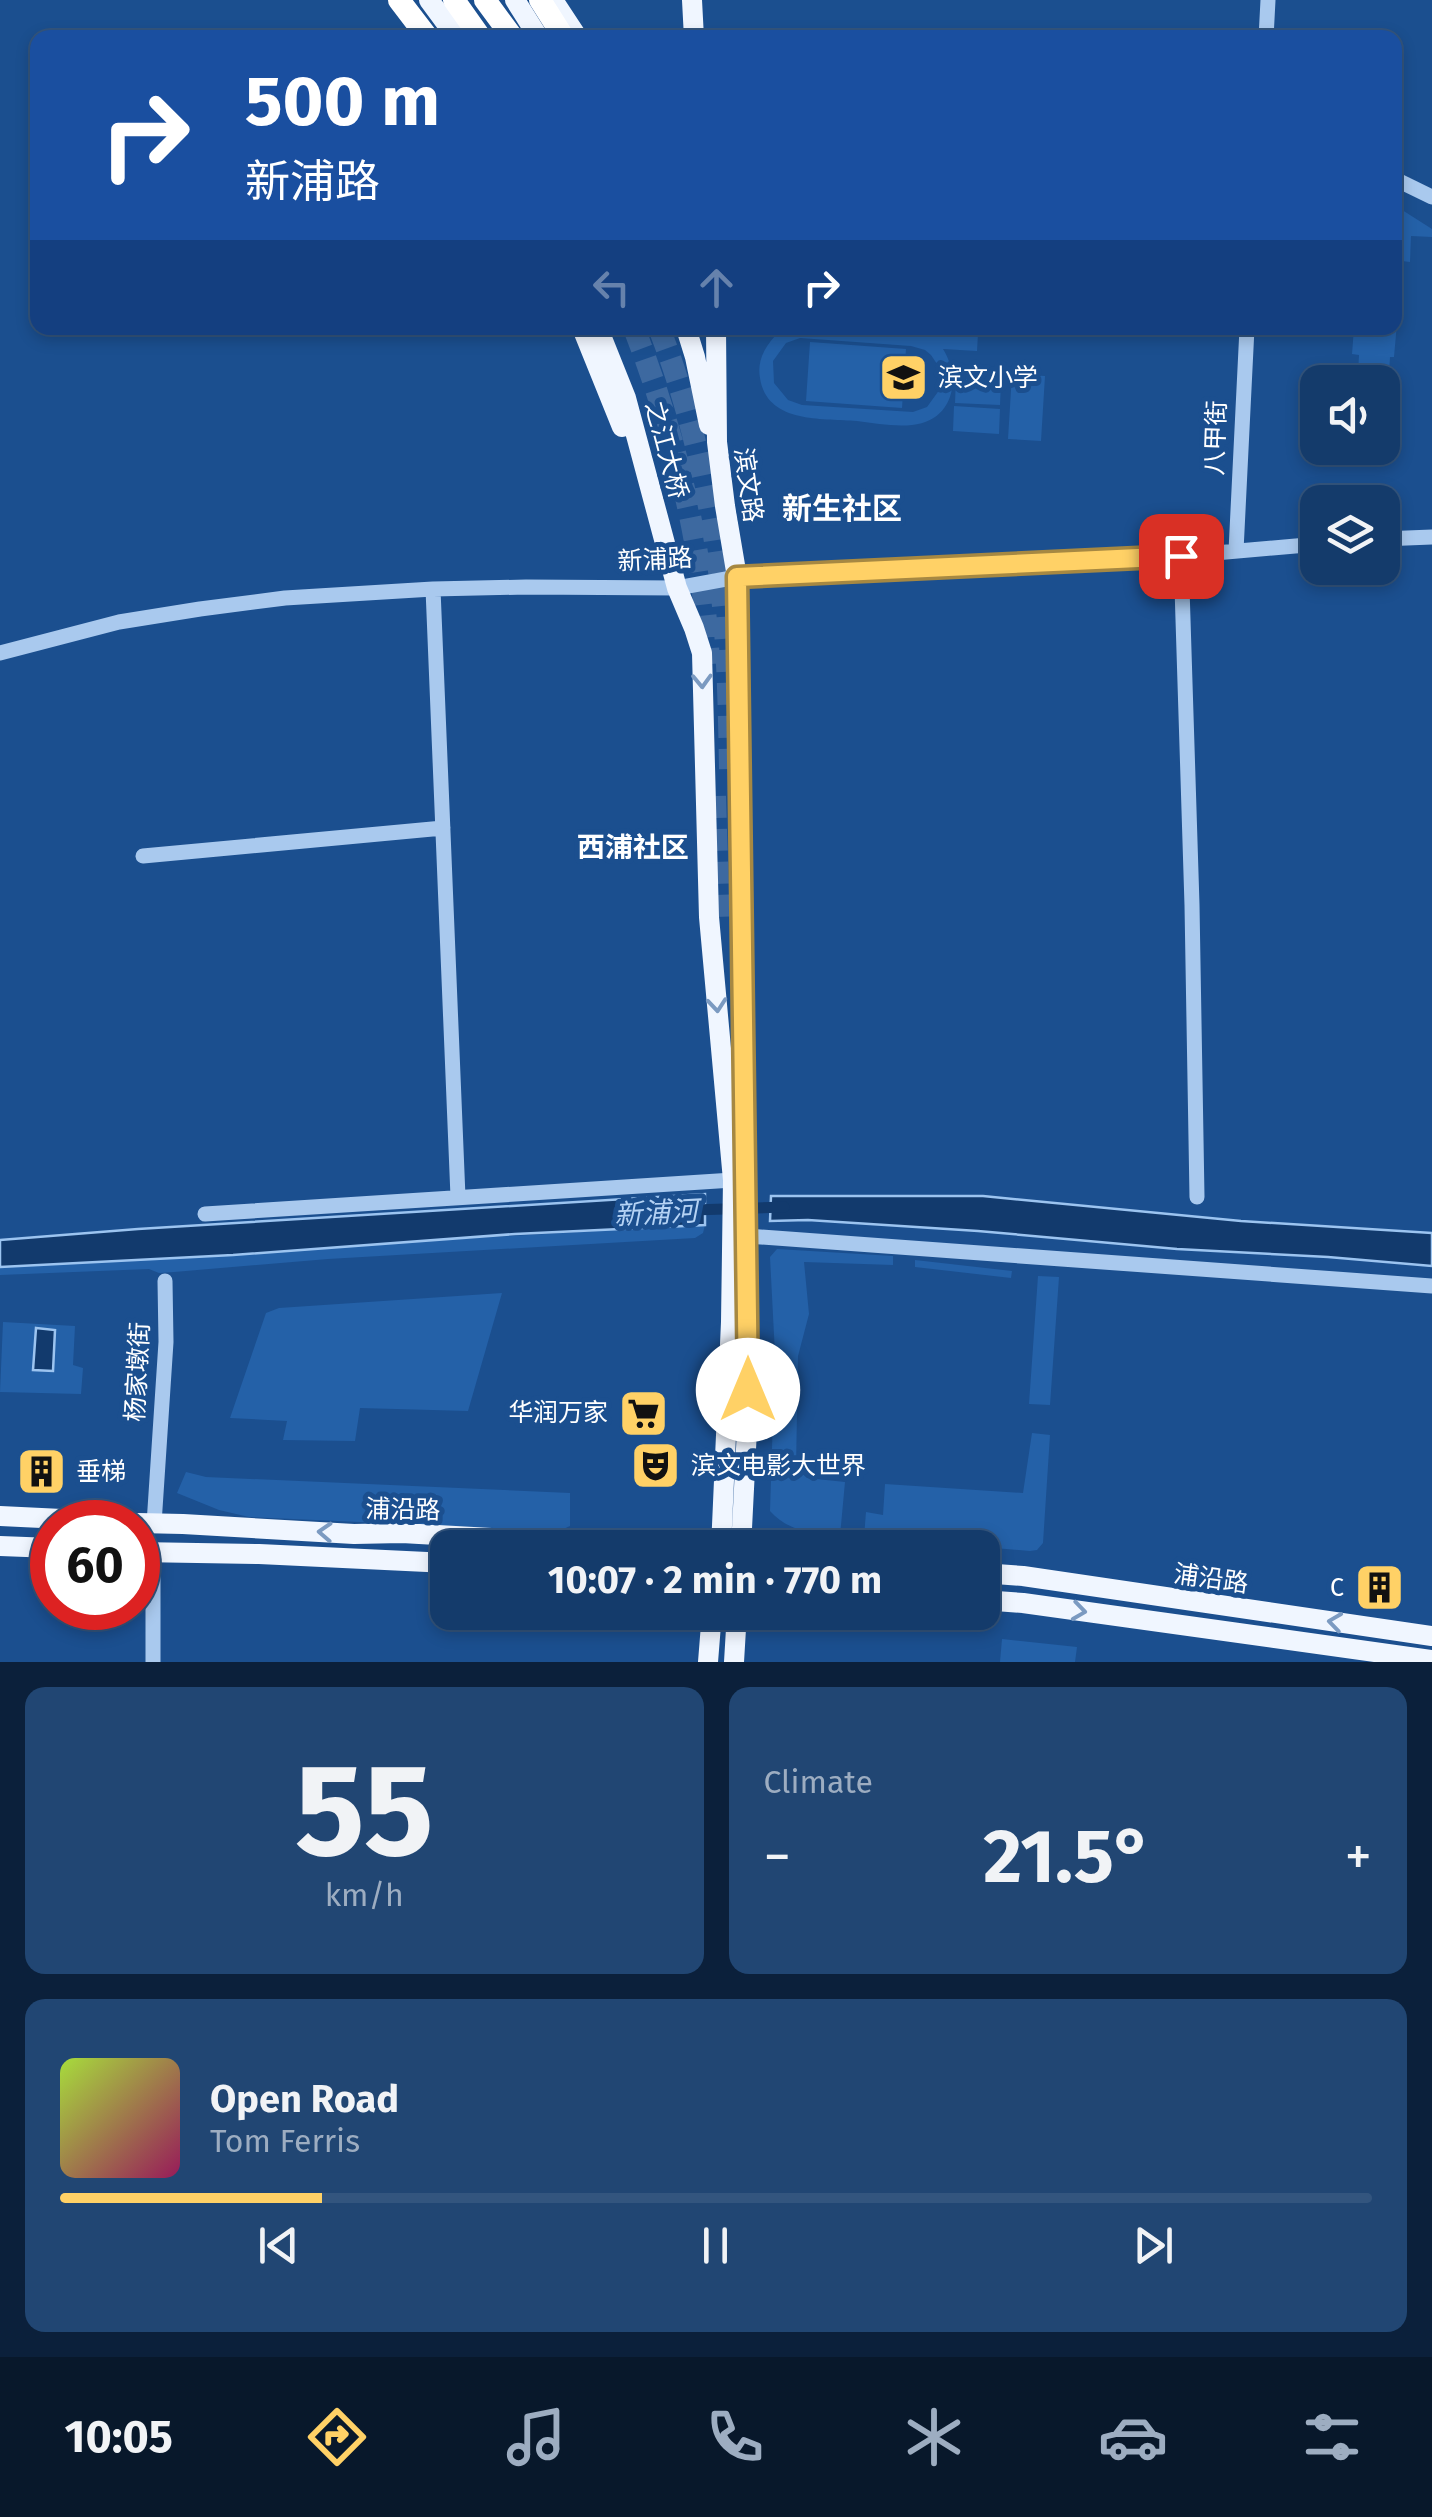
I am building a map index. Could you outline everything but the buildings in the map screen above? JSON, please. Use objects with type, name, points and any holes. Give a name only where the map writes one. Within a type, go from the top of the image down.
[{"type":"highway","points":[[399,0],[422,30]]},
{"type":"highway","points":[[454,0],[475,30]]},
{"type":"highway","points":[[485,0],[506,30]]},
{"type":"highway","points":[[540,0],[559,30]]},
{"type":"main road","points":[[387,0],[408,30]]},
{"type":"main road","points":[[429,0],[451,30]]},
{"type":"main road","points":[[516,0],[535,30]]},
{"type":"main road","points":[[553,0],[573,30]]},
{"type":"main road","points":[[692,0],[694,30]]},
{"type":"main road","points":[[704,0],[705,30]]},
{"type":"main road","points":[[585,335],[658,517]]},
{"type":"main road","name":"之江大桥","points":[[601,335],[626,398],[676,588]]},
{"type":"main road","name":"之江大桥","points":[[688,335],[724,506]]},
{"type":"main road","name":"滨文路","points":[[716,335],[717,442],[737,577],[740,1180],[748,1405],[742,1530]]},
{"type":"main road","name":"滨文路","points":[[676,588],[702,653],[710,917],[740,1180]]},
{"type":"main road","name":"滨文路","points":[[722,1530],[743,1243]]},
{"type":"main road","points":[[0,1516],[30,1517]]},
{"type":"main road","name":"浦沿路","points":[[160,1524],[430,1535]]},
{"type":"main road","points":[[0,1546],[30,1547]]},
{"type":"main road","name":"浦沿路","points":[[160,1552],[430,1562]]},
{"type":"main road","name":"浦沿路","points":[[1000,1574],[1431,1634]]},
{"type":"main road","name":"浦沿路","points":[[1000,1601],[1432,1660]]},
{"type":"main road","points":[[708,1662],[711,1630]]},
{"type":"main road","points":[[734,1662],[737,1630]]},
{"type":"street","points":[[1266,30],[1268,0]]},
{"type":"street","points":[[1402,182],[1432,197]]},
{"type":"street","name":"八甲街","points":[[1236,551],[1247,335]]},
{"type":"street","points":[[1400,538],[1432,537]]},
{"type":"street","name":"新浦路","points":[[0,654],[119,622],[284,598],[433,589],[676,588],[737,577],[1181,556],[1300,546]]},
{"type":"street","points":[[1181,556],[1198,1197]]},
{"type":"street","points":[[433,589],[458,1198]]},
{"type":"street","points":[[143,856],[443,828]]},
{"type":"street","points":[[205,1214],[740,1180]]},
{"type":"street","points":[[743,1243],[1432,1286]]},
{"type":"street","name":"杨家墩街","points":[[149,1500],[166,1342],[165,1281]]},
{"type":"street","points":[[150,1630],[152,1662]]},
{"type":"shaded area","points":[[1402,210],[1432,229],[1432,237],[1411,236],[1410,262],[1402,261]]},
{"type":"shaded area","points":[[771,335],[978,335],[977,351],[943,349],[952,373],[945,407],[926,422],[905,425],[798,416],[773,404],[759,372],[762,356],[775,336]],"holes":[[[800,338],[925,350],[939,367],[940,389],[927,407],[913,412],[802,405],[788,400],[774,383],[773,361],[786,343]]]},
{"type":"shaded area","points":[[1353,335],[1396,335],[1390,365],[1358,365],[1359,355],[1352,354]]},
{"type":"shaded area","points":[[810,342],[906,349],[902,408],[806,401]]},
{"type":"shaded area","points":[[1012,374],[1045,376],[1041,441],[1008,439]]},
{"type":"shaded area","points":[[956,378],[1001,381],[1000,405],[955,403]]},
{"type":"shaded area","points":[[954,406],[1000,409],[999,434],[953,431]]},
{"type":"shaded area","points":[[705,1225],[703,1233],[695,1238],[159,1273],[149,1269],[0,1275],[0,1267]]},
{"type":"shaded area","points":[[777,1249],[893,1256],[893,1265],[804,1262],[809,1314],[798,1356],[796,1468],[807,1478],[845,1482],[841,1530],[801,1530],[770,1511],[775,1354],[770,1257]]},
{"type":"shaded area","points":[[915,1260],[1012,1271],[1011,1278],[915,1267]]},
{"type":"shaded area","points":[[1038,1276],[1059,1277],[1050,1405],[1029,1404]]},
{"type":"shaded area","points":[[502,1293],[468,1411],[360,1408],[355,1441],[283,1440],[287,1421],[230,1418],[266,1313],[279,1308]]},
{"type":"shaded area","points":[[3,1322],[75,1326],[73,1365],[83,1368],[81,1394],[0,1392]]},
{"type":"shaded area","points":[[1032,1433],[1050,1435],[1043,1543],[1037,1550],[1000,1548],[1000,1530],[865,1530],[866,1512],[883,1515],[885,1484],[1023,1493]]},
{"type":"shaded area","points":[[186,1472],[206,1477],[570,1493],[570,1526],[537,1530],[249,1517],[177,1493]]},
{"type":"shaded area","points":[[1002,1639],[1077,1647],[1075,1662],[1000,1662]]},
{"type":"water","points":[[705,1194],[705,1225],[0,1267],[0,1240]]},
{"type":"water","points":[[771,1196],[983,1196],[1241,1221],[1432,1233],[1432,1266],[978,1231],[770,1221]]},
{"type":"water","points":[[36,1328],[55,1330],[53,1371],[33,1370]]},
{"type":"waterway","name":"新浦河","points":[[693,1210],[784,1207]]},
{"type":"tunnel","points":[[636,335],[685,493],[701,578],[709,664]]},
{"type":"tunnel","points":[[662,335],[692,430],[714,536],[725,626],[730,769]]},
{"type":"tunnel","points":[[715,796],[719,919]]},
{"type":"tunnel","points":[[737,1366],[738,1439]]},
{"type":"place","name":"滨文小学","points":[[903,378]]},
{"type":"place","name":"华润万家","points":[[643,1413]]},
{"type":"place","name":"滨文电影大世界","points":[[656,1466]]},
{"type":"place","name":"垂梯","points":[[41,1472]]},
{"type":"place","name":"C","points":[[1379,1588]]},
{"type":"district","name":"新生社区","points":[[842,509]]},
{"type":"district","name":"西浦社区","points":[[633,847]]},
{"type":"route","points":[[748,1390],[737,577],[1181,556]]}]
